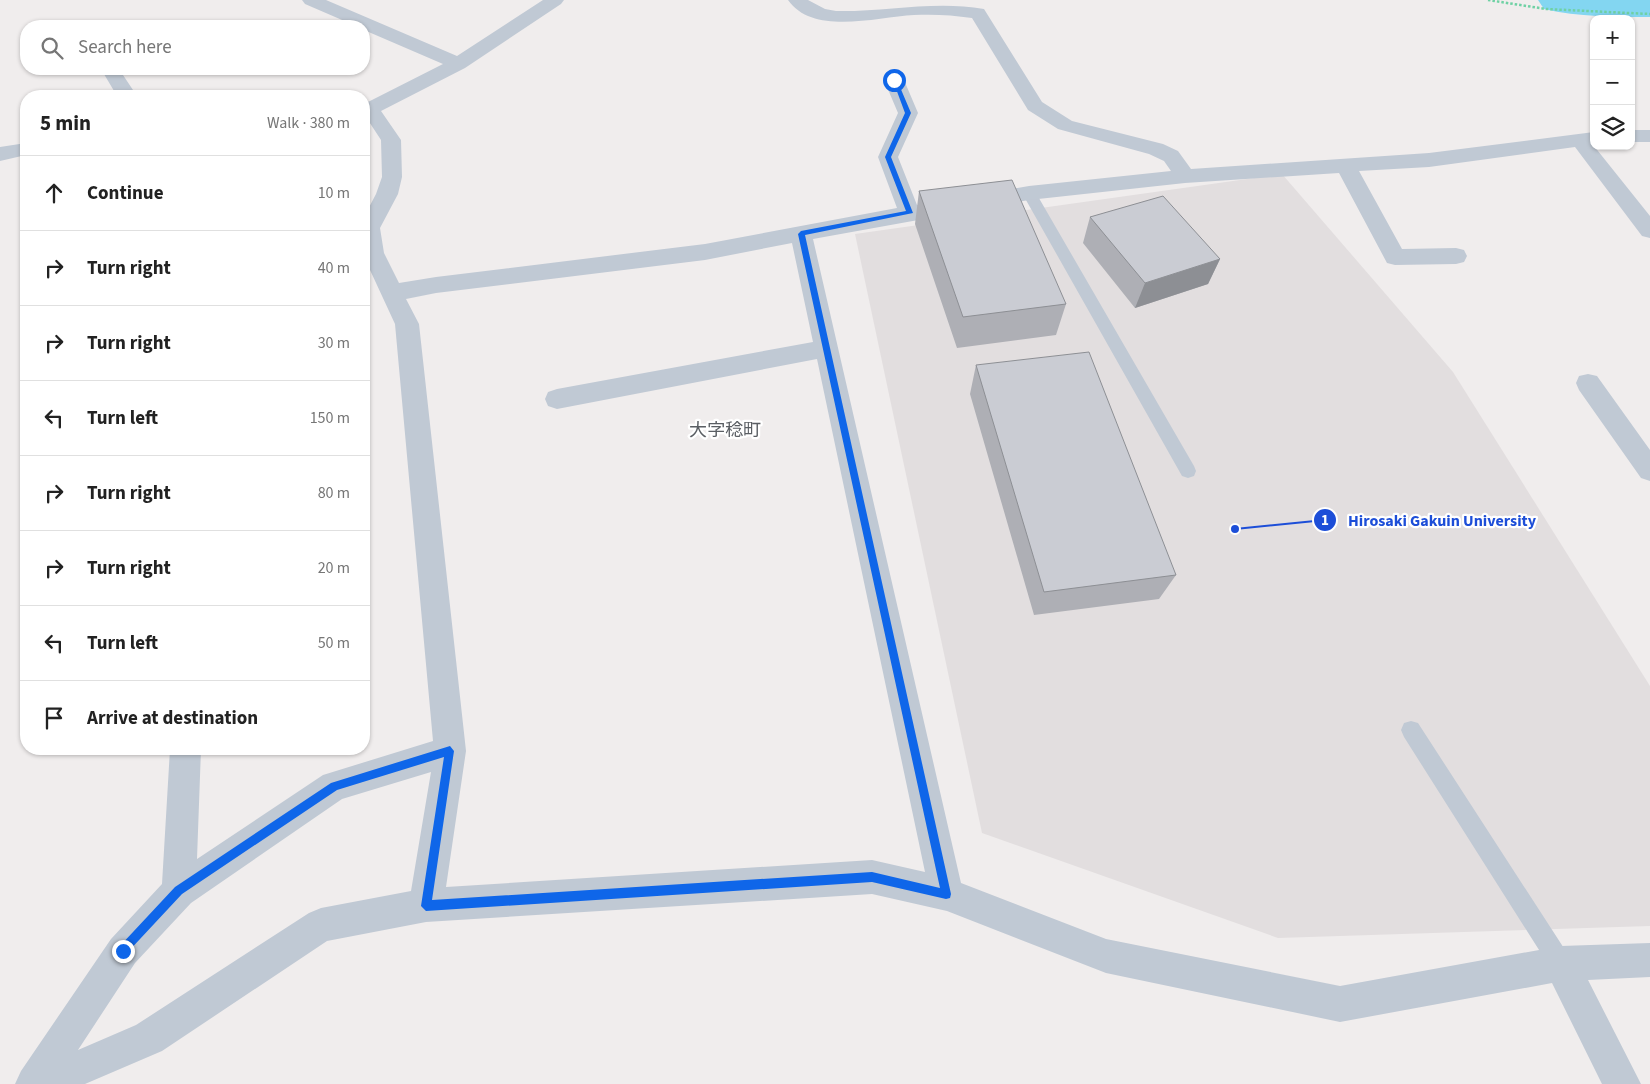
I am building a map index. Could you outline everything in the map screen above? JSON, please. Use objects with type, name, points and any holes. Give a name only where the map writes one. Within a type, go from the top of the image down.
[{"type":"street","points":[[311,0],[357,20]]},
{"type":"street","points":[[370,107],[458,64],[555,0]]},
{"type":"street","points":[[797,0],[803,7],[827,16],[977,7],[1035,106],[1065,125],[1156,149],[1171,156],[1185,176]]},
{"type":"street","points":[[370,26],[458,64]]},
{"type":"street","points":[[114,75],[123,90]]},
{"type":"street","points":[[894,80],[908,113],[888,157],[910,213]]},
{"type":"street","points":[[370,112],[390,140],[392,177],[388,194],[370,226]]},
{"type":"street","points":[[1635,136],[1650,136]]},
{"type":"street","points":[[392,293],[436,284],[705,252],[910,213],[1029,193],[1185,176],[1429,160],[1587,139],[1650,231]]},
{"type":"street","points":[[0,154],[20,150]]},
{"type":"street","points":[[1345,165],[1395,257],[1456,256]]},
{"type":"street","points":[[370,234],[373,252],[407,324],[450,751],[426,906]]},
{"type":"street","points":[[801,234],[946,894]]},
{"type":"street","points":[[557,399],[827,348]]},
{"type":"street","points":[[1588,383],[1650,470]]},
{"type":"street","points":[[34,1084],[123,951],[179,891],[334,786],[450,751]]},
{"type":"street","points":[[179,891],[185,755]]},
{"type":"street","points":[[42,1084],[149,1038],[321,925],[426,906],[872,877],[946,894],[1106,956],[1340,1004],[1561,964],[1650,960]]},
{"type":"street","points":[[1561,964],[1622,1084]]},
{"type":"lane","points":[[1029,193],[1188,471]]},
{"type":"lane","points":[[1411,730],[1561,964]]},
{"type":"path","points":[[1488,0],[1546,9],[1650,14]]},
{"type":"shaded area","points":[[1282,174],[1453,372],[1650,686],[1650,926],[1278,938],[982,833],[855,234]]},
{"type":"building","points":[[1012,180],[1066,304],[963,317],[919,191]]},
{"type":"building","points":[[1163,196],[1220,259],[1145,283],[1090,217]]},
{"type":"building","points":[[1089,352],[1176,575],[1044,592],[976,365]]},
{"type":"waterway","points":[[1559,0],[1611,5],[1650,5]]},
{"type":"place","name":"Hirosaki Gakuin University","points":[[1235,529]]},
{"type":"district","name":"大字稔町","points":[[725,430]]},
{"type":"route","points":[[123,951],[179,891],[334,786],[450,751],[426,906],[872,877],[946,894],[801,234],[910,213],[888,157],[908,113],[894,80]]}]
